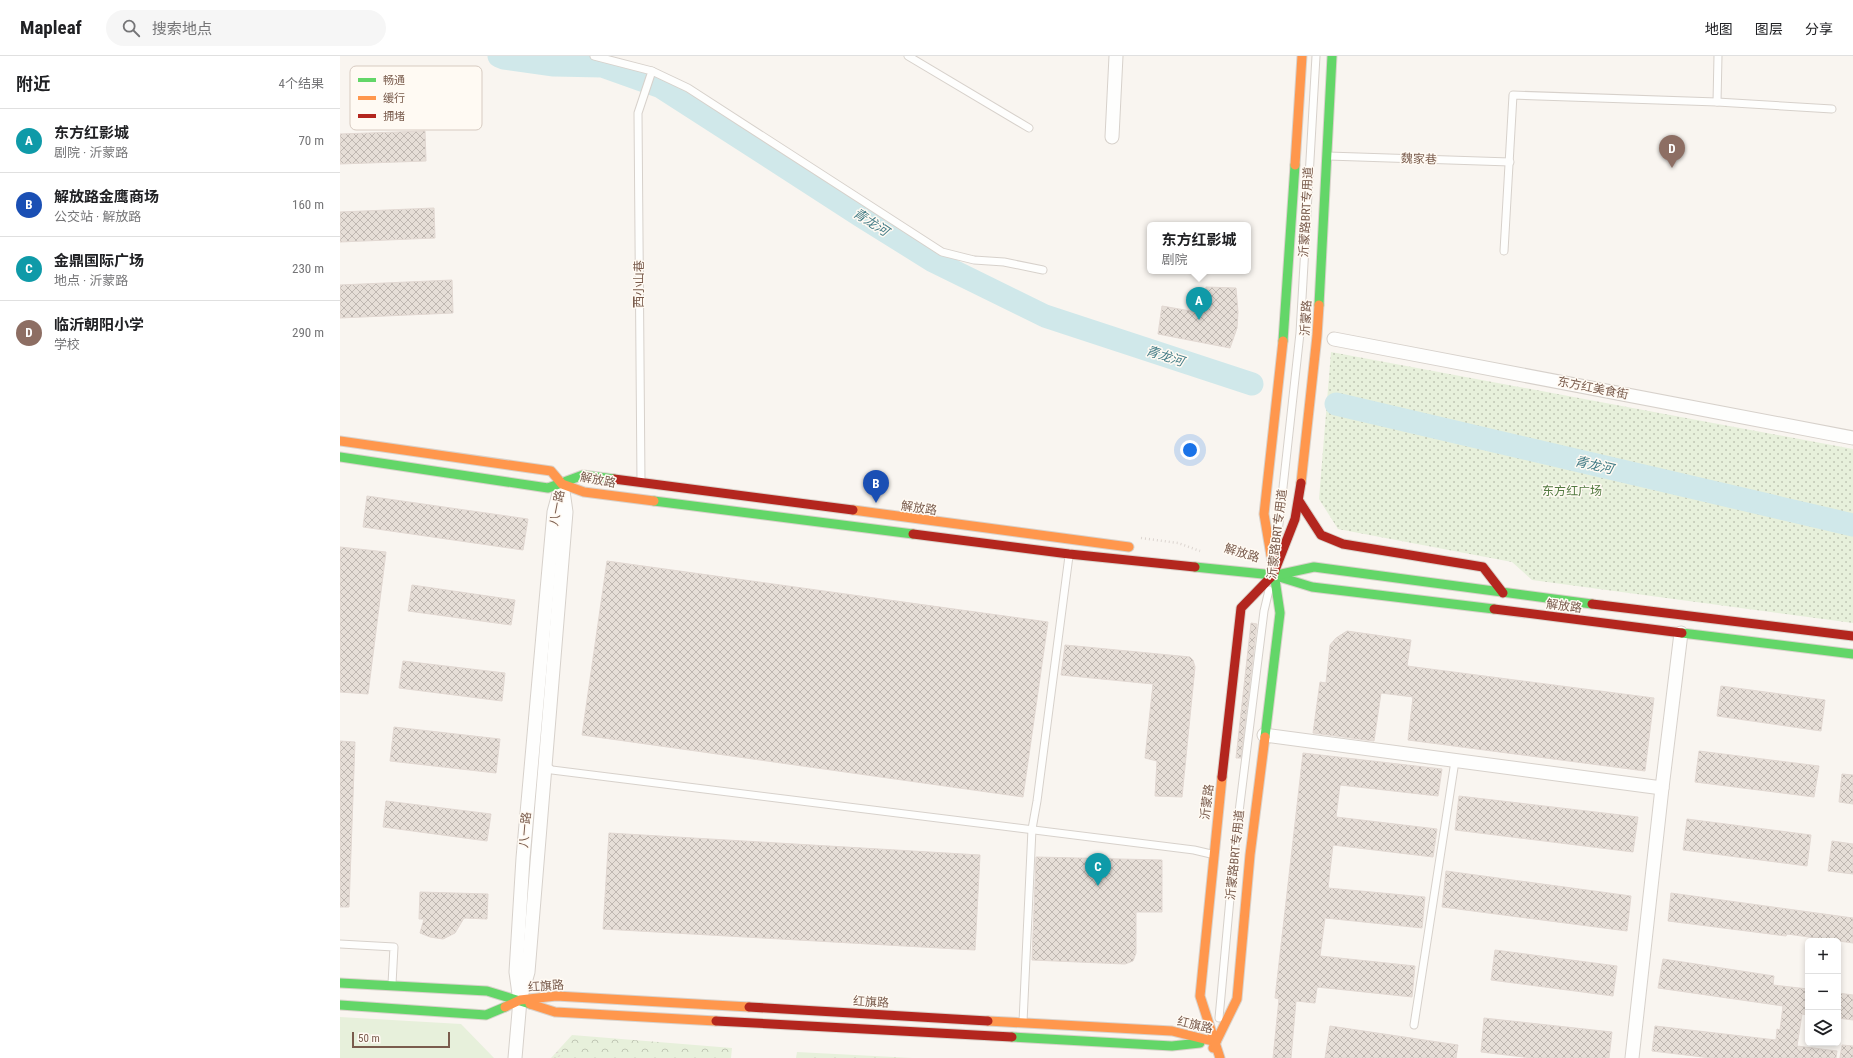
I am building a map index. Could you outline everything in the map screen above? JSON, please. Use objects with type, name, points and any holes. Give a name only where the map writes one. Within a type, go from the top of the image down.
[{"type":"main road","name":"沂蒙路","points":[[1207,1058],[1237,999],[1250,856],[1280,613],[1264,514],[1274,412],[1280,375],[1294,203],[1302,56]]},
{"type":"main road","name":"沂蒙路","points":[[1220,1058],[1200,996],[1213,855],[1242,608],[1273,575],[1296,519],[1299,501],[1307,416],[1317,336],[1328,156],[1332,56]]},
{"type":"main road","name":"解放路","points":[[340,441],[551,471],[562,484],[584,492],[642,500],[1069,554],[1273,575],[1314,567],[1503,593],[1853,636]]},
{"type":"main road","name":"解放路","points":[[340,457],[548,488],[584,476],[641,482],[1062,539],[1140,548]]},
{"type":"main road","points":[[1299,501],[1321,535],[1343,544],[1484,567],[1503,593]]},
{"type":"main road","points":[[1123,560],[1152,572]]},
{"type":"main road","name":"解放路","points":[[1233,562],[1312,587],[1853,654]]},
{"type":"main road","points":[[1223,580],[1273,575]]},
{"type":"main road","name":"红旗路","points":[[340,983],[487,991],[555,1012],[1172,1046],[1216,1042]]},
{"type":"main road","name":"红旗路","points":[[340,1005],[486,1015],[520,1000],[556,996],[1172,1031],[1216,1042]]},
{"type":"street","points":[[1112,137],[1116,56]]},
{"type":"street","name":"东方红美食街","points":[[1334,339],[1853,438]]},
{"type":"street","name":"八一路","points":[[520,1000],[516,972],[523,858],[554,512],[562,484]]},
{"type":"street","name":"八一路","points":[[515,1058],[520,1000],[528,972],[566,512],[562,484]]},
{"type":"street","points":[[1632,1058],[1681,633]]},
{"type":"street","points":[[1264,735],[1662,788]]},
{"type":"lane","points":[[594,56],[651,74],[688,88],[942,252],[974,260],[1004,262],[1042,270]]},
{"type":"lane","points":[[908,56],[1029,128]]},
{"type":"lane","name":"沂蒙路BRT专用道","points":[[1214,1058],[1235,844],[1264,611],[1273,575],[1300,333],[1316,56]]},
{"type":"lane","points":[[1716,102],[1718,56]]},
{"type":"lane","name":"西小山巷","points":[[641,482],[638,113],[651,74]]},
{"type":"lane","points":[[1504,251],[1513,95],[1716,102],[1832,109]]},
{"type":"lane","name":"魏家巷","points":[[1328,156],[1510,162]]},
{"type":"lane","points":[[1023,1023],[1032,829],[1069,554]]},
{"type":"lane","points":[[1414,1025],[1455,760]]},
{"type":"lane","points":[[531,763],[545,765],[552,770],[1032,829],[1194,850],[1213,855]]},
{"type":"lane","points":[[340,944],[394,947],[392,986]]},
{"type":"path","points":[[557,1052],[560,1058]]},
{"type":"green space","name":"东方红广场","points":[[1331,352],[1853,449],[1853,623],[1532,580],[1512,562],[1338,529],[1319,499]]},
{"type":"green space","points":[[340,1017],[461,1024],[494,1058],[340,1058]]},
{"type":"green space","points":[[572,1035],[732,1048],[731,1058],[551,1058]]},
{"type":"green space","points":[[797,1052],[913,1058],[796,1058]]},
{"type":"building","points":[[425,131],[426,161],[340,164],[340,134]]},
{"type":"building","points":[[434,208],[435,238],[340,242],[340,212]]},
{"type":"building","points":[[452,280],[453,313],[340,318],[340,285]]},
{"type":"building","points":[[1206,287],[1236,288],[1238,312],[1237,328],[1230,348],[1158,334],[1162,306],[1202,313]]},
{"type":"building","points":[[367,496],[528,519],[523,550],[363,527]]},
{"type":"building","points":[[340,547],[386,552],[368,694],[340,692]]},
{"type":"building","points":[[607,561],[1048,622],[1023,797],[582,735]]},
{"type":"building","points":[[412,585],[515,600],[511,625],[408,611]]},
{"type":"building","points":[[1251,623],[1257,624],[1241,758],[1236,758]]},
{"type":"building","points":[[1347,631],[1411,640],[1407,666],[1654,698],[1645,771],[1408,740],[1413,697],[1381,693],[1374,741],[1313,733],[1320,682],[1326,683],[1330,645],[1336,638]]},
{"type":"building","points":[[1065,645],[1190,657],[1193,660],[1195,667],[1182,797],[1155,796],[1157,761],[1145,758],[1153,684],[1061,675]]},
{"type":"building","points":[[403,661],[505,673],[502,701],[399,688]]},
{"type":"building","points":[[1721,686],[1825,700],[1821,731],[1717,716]]},
{"type":"building","points":[[394,727],[500,739],[496,773],[390,761]]},
{"type":"building","points":[[340,741],[355,742],[349,907],[340,907]]},
{"type":"building","points":[[1699,751],[1819,766],[1814,797],[1695,782]]},
{"type":"building","points":[[1303,753],[1442,769],[1438,796],[1340,785],[1336,817],[1437,829],[1433,857],[1333,845],[1328,888],[1425,897],[1422,928],[1325,918],[1320,956],[1415,966],[1412,997],[1317,987],[1315,1003],[1296,1001],[1291,1058],[1273,1058],[1279,999],[1275,998]]},
{"type":"building","points":[[1842,774],[1853,775],[1853,804],[1839,802]]},
{"type":"building","points":[[1459,796],[1638,817],[1633,852],[1455,830]]},
{"type":"building","points":[[386,801],[491,814],[487,841],[383,827]]},
{"type":"building","points":[[1687,819],[1811,835],[1807,866],[1683,850]]},
{"type":"building","points":[[609,833],[980,855],[975,950],[603,929]]},
{"type":"building","points":[[1832,841],[1853,844],[1853,874],[1828,871]]},
{"type":"building","points":[[1036,857],[1162,860],[1162,912],[1136,912],[1136,953],[1133,961],[1125,964],[1032,960]]},
{"type":"building","points":[[1446,871],[1631,896],[1627,931],[1442,907]]},
{"type":"building","points":[[420,892],[488,894],[487,919],[464,918],[455,933],[443,939],[430,937],[420,933],[424,919],[419,919]]},
{"type":"building","points":[[1671,893],[1853,918],[1853,943],[1841,941],[1841,938],[1816,938],[1787,934],[1786,936],[1668,921]]},
{"type":"building","points":[[1495,950],[1617,966],[1613,996],[1491,980]]},
{"type":"building","points":[[1663,959],[1774,976],[1773,985],[1805,989],[1805,1014],[1802,1014],[1797,1046],[1837,1051],[1836,1058],[1711,1058],[1652,1051],[1655,1026],[1776,1040],[1777,1029],[1780,1030],[1783,1006],[1658,988]]},
{"type":"building","points":[[1841,993],[1853,995],[1853,1020],[1841,1018]]},
{"type":"building","points":[[1484,1018],[1612,1032],[1609,1058],[1532,1058],[1481,1052]]},
{"type":"building","points":[[1330,1026],[1458,1045],[1456,1058],[1325,1058]]},
{"type":"building","points":[[1842,1045],[1853,1046],[1853,1058],[1840,1058]]},
{"type":"waterway","name":"青龙河","points":[[499,56],[554,65],[602,66],[661,87],[933,261],[1045,316],[1252,384]]},
{"type":"waterway","name":"青龙河","points":[[1336,404],[1853,525]]},
{"type":"traffic: fast","points":[[1319,305],[1332,56]]},
{"type":"traffic: fast","points":[[1283,341],[1295,165]]},
{"type":"traffic: fast","points":[[340,457],[548,488],[583,475],[614,479]]},
{"type":"traffic: fast","points":[[654,501],[913,534]]},
{"type":"traffic: fast","points":[[1195,567],[1273,575]]},
{"type":"traffic: fast","points":[[1277,575],[1314,567],[1592,604]]},
{"type":"traffic: fast","points":[[1265,737],[1280,613],[1274,573]]},
{"type":"traffic: fast","points":[[1273,575],[1312,587],[1494,609]]},
{"type":"traffic: fast","points":[[1682,633],[1853,654]]},
{"type":"traffic: fast","points":[[340,983],[487,991],[530,1004]]},
{"type":"traffic: fast","points":[[340,1005],[486,1015],[505,1007]]},
{"type":"traffic: fast","points":[[1012,1037],[1172,1046],[1200,1043]]},
{"type":"traffic: slow","points":[[1295,165],[1302,56]]},
{"type":"traffic: slow","points":[[1301,483],[1319,305]]},
{"type":"traffic: slow","points":[[1274,573],[1264,514],[1283,341]]},
{"type":"traffic: slow","points":[[340,441],[551,471],[562,484],[584,492],[654,501]]},
{"type":"traffic: slow","points":[[853,510],[1129,547]]},
{"type":"traffic: slow","points":[[1213,1048],[1237,999],[1250,855],[1265,737]]},
{"type":"traffic: slow","points":[[1220,1058],[1200,996],[1222,777]]},
{"type":"traffic: slow","points":[[505,1007],[520,1000],[556,996],[749,1007]]},
{"type":"traffic: slow","points":[[530,1004],[555,1012],[716,1021]]},
{"type":"traffic: slow","points":[[988,1021],[1172,1031],[1216,1042]]},
{"type":"traffic: jam","points":[[614,479],[853,510]]},
{"type":"traffic: jam","points":[[1222,777],[1241,608],[1273,575],[1295,519],[1301,483]]},
{"type":"traffic: jam","points":[[1299,501],[1321,535],[1343,544],[1483,567],[1503,593]]},
{"type":"traffic: jam","points":[[913,534],[1069,554],[1195,567]]},
{"type":"traffic: jam","points":[[1592,604],[1853,636]]},
{"type":"traffic: jam","points":[[1494,609],[1682,633]]},
{"type":"traffic: jam","points":[[749,1007],[988,1021]]},
{"type":"traffic: jam","points":[[716,1021],[1012,1037]]},
{"type":"place","name":"临沂朝阳小学","points":[[1672,168]]},
{"type":"place","name":"东方红影城","points":[[1199,320]]},
{"type":"place","name":"解放路金鹰商场","points":[[876,503]]},
{"type":"place","name":"金鼎国际广场","points":[[1098,886]]}]
